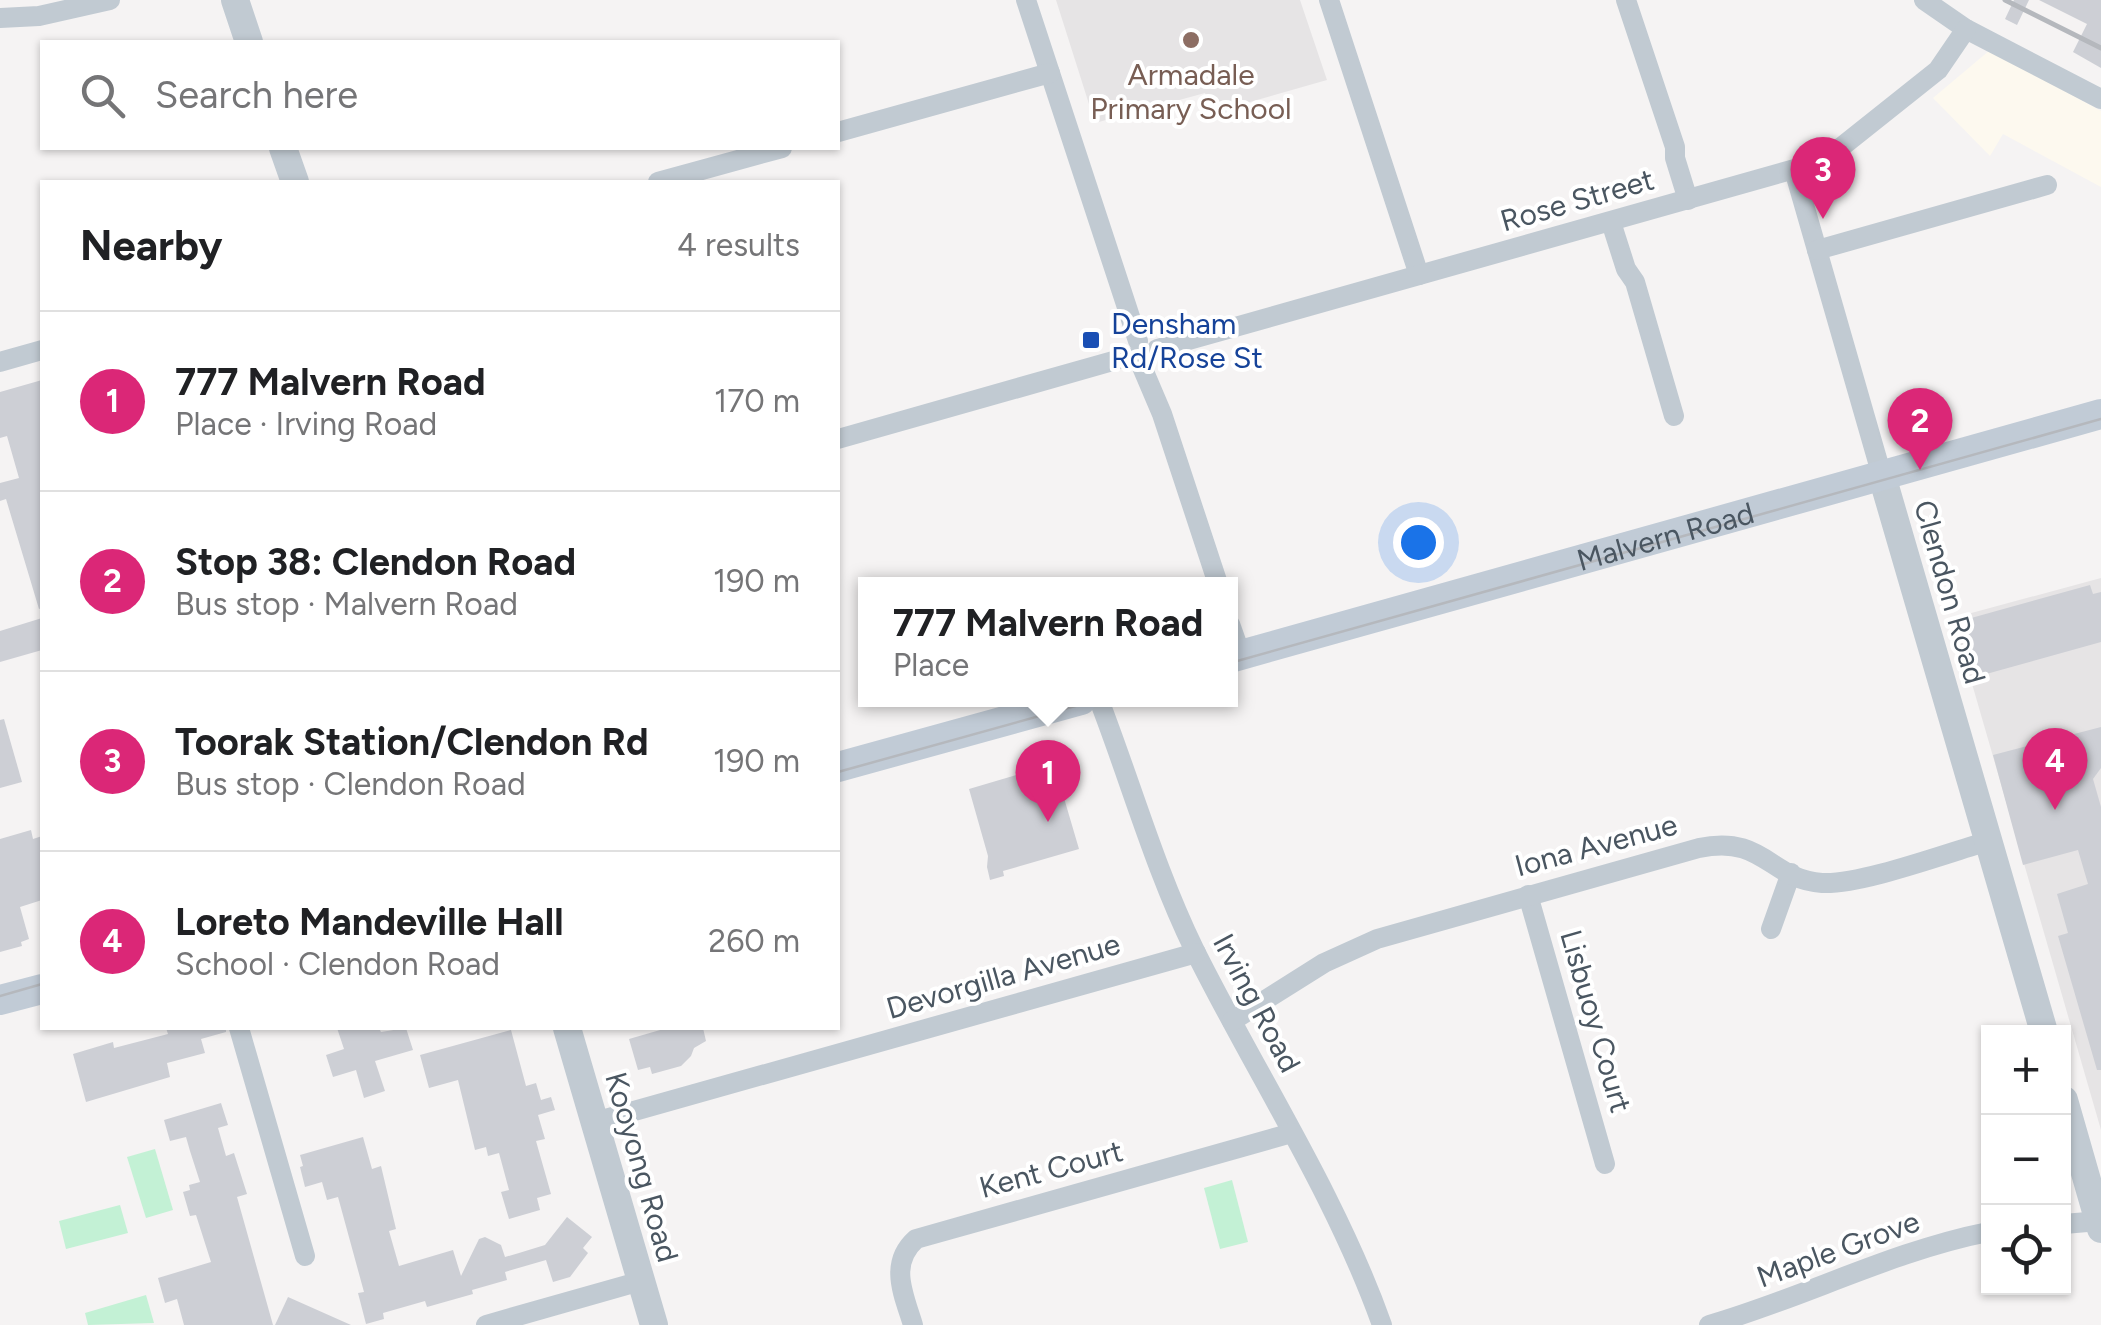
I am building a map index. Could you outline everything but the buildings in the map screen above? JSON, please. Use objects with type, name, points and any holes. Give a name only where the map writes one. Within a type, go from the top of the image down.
[{"type":"main road","name":"Malvern Road","points":[[1238,655],[2101,414]]},
{"type":"main road","points":[[840,766],[1056,707]]},
{"type":"main road","points":[[0,1000],[40,989]]},
{"type":"street","points":[[0,18],[39,16],[110,0]]},
{"type":"street","points":[[235,0],[248,40]]},
{"type":"street","points":[[1026,0],[1216,577]]},
{"type":"street","points":[[1329,0],[1419,275]]},
{"type":"street","points":[[1626,0],[1688,200]]},
{"type":"street","points":[[1924,0],[1966,29],[2101,99]]},
{"type":"street","name":"Rose Street","points":[[840,438],[1794,170],[1835,152],[1929,77],[1950,56],[1966,29]]},
{"type":"street","points":[[840,131],[1050,73]]},
{"type":"street","points":[[284,150],[294,180]]},
{"type":"street","points":[[665,180],[775,150]]},
{"type":"street","name":"Clendon Road","points":[[1794,170],[2042,1025]]},
{"type":"street","points":[[1817,250],[2047,185]]},
{"type":"street","points":[[1611,222],[1626,270],[1635,282],[1674,416]]},
{"type":"street","points":[[0,362],[40,351]]},
{"type":"street","name":"Irving Road","points":[[1101,707],[1153,854],[1196,954],[1344,1237],[1382,1325]]},
{"type":"street","name":"Iona Avenue","points":[[1232,1022],[1324,963],[1377,939],[1528,894],[1725,844],[1756,851],[1790,874],[1813,882],[1843,882],[1989,841]]},
{"type":"street","points":[[1771,929],[1790,874]]},
{"type":"street","name":"Lisbuoy Court","points":[[1528,894],[1605,1164]]},
{"type":"street","name":"Devorgilla Avenue","points":[[595,1122],[1196,954]]},
{"type":"street","points":[[240,1030],[306,1256]]},
{"type":"street","name":"Kooyong Road","points":[[568,1030],[654,1325]]},
{"type":"street","points":[[2071,1115],[2091,1159],[2100,1225],[2071,1224]]},
{"type":"street","name":"Kent Court","points":[[913,1325],[899,1268],[908,1246],[916,1239],[1292,1134]]},
{"type":"street","name":"Maple Grove","points":[[1709,1325],[1785,1302],[1890,1260],[1981,1234]]},
{"type":"street","points":[[486,1325],[641,1281]]},
{"type":"shaded area","name":"Armadale Primary School","points":[[1056,0],[1300,0],[1327,80],[1211,113],[1205,93],[1095,123]]},
{"type":"shaded area","points":[[1990,50],[2101,111],[2101,187],[2003,134],[1990,156],[1933,98]]},
{"type":"shaded area","points":[[2101,578],[2101,1130],[2071,1025],[1953,618]]},
{"type":"green space","points":[[155,1149],[173,1210],[146,1218],[127,1157]]},
{"type":"green space","points":[[1232,1180],[1248,1242],[1220,1249],[1204,1188]]},
{"type":"green space","points":[[120,1205],[128,1233],[66,1249],[59,1221]]},
{"type":"green space","points":[[146,1295],[154,1323],[88,1325],[85,1313]]},
{"type":"tram line","points":[[1238,661],[2101,419]]},
{"type":"tram line","points":[[840,771],[1072,707]]},
{"type":"tram line","points":[[0,996],[40,985]]},
{"type":"railway","points":[[2005,0],[2101,48]]},
{"type":"place","name":"Armadale Primary School","points":[[1191,40]]},
{"type":"place","name":"Toorak Station/Clendon Rd","points":[[1823,219]]},
{"type":"place","name":"Densham Rd/Rose St","points":[[1091,340]]},
{"type":"place","name":"Stop 38: Clendon Road","points":[[1920,470]]},
{"type":"place","name":"Loreto Mandeville Hall","points":[[2055,810]]},
{"type":"place","name":"777 Malvern Road","points":[[1048,822]]}]
